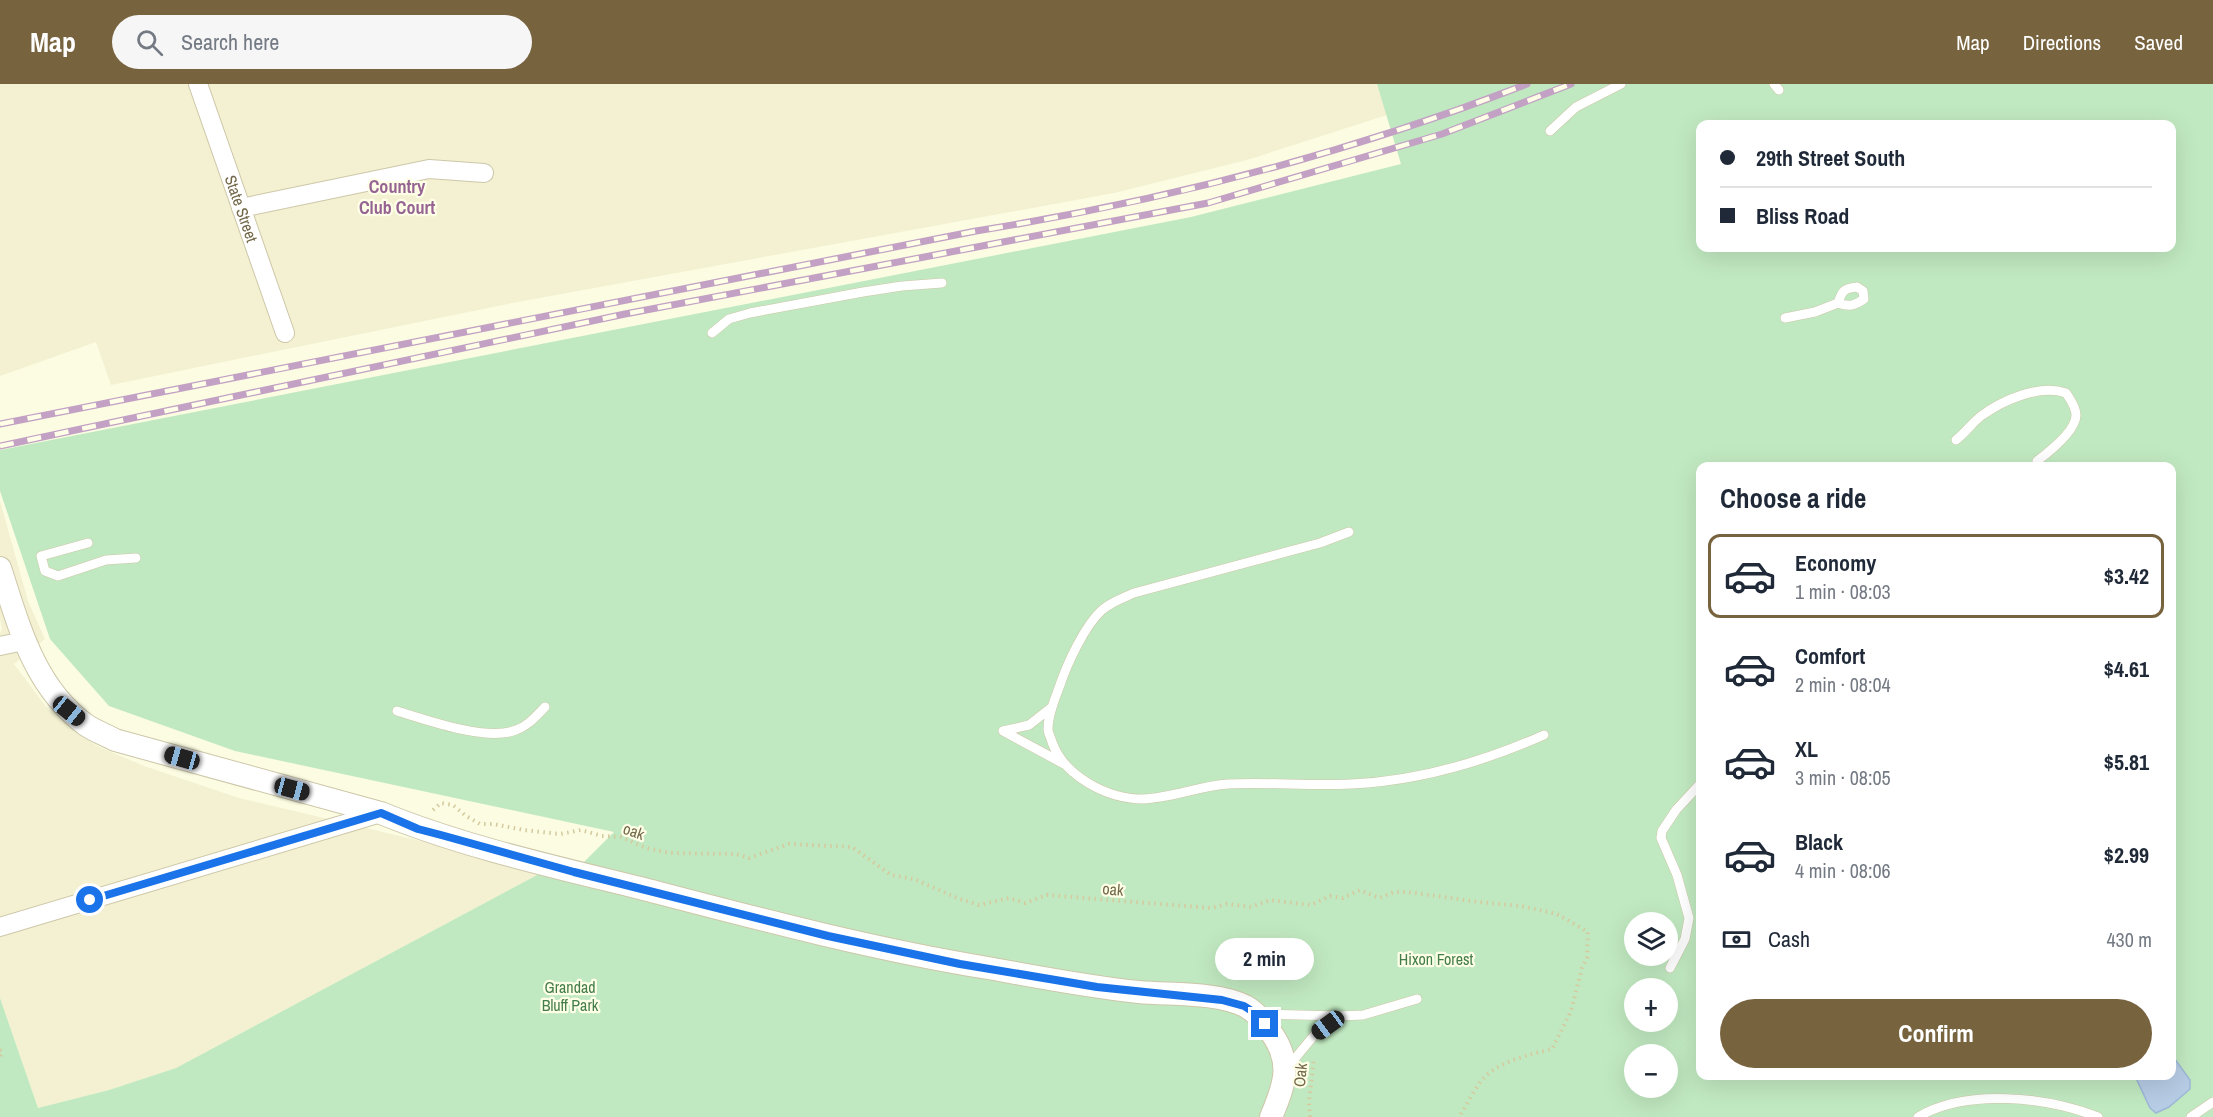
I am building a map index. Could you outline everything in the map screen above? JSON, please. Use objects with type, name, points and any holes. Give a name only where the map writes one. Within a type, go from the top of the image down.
[{"type":"street","name":"State Street","points":[[198,84],[285,333]]},
{"type":"street","points":[[241,207],[429,169],[483,173]]},
{"type":"street","points":[[0,568],[11,612],[36,666],[52,692],[69,711],[88,726],[115,740],[381,813],[418,829],[574,872],[828,936],[960,964],[1097,987],[1222,1000],[1244,1006],[1255,1013],[1277,1040],[1284,1056],[1284,1073],[1279,1097],[1271,1117]]},
{"type":"street","points":[[0,646],[24,641]]},
{"type":"street","points":[[0,927],[381,813]]},
{"type":"lane","points":[[1550,131],[1576,107],[1621,84]]},
{"type":"lane","points":[[712,333],[729,319],[750,313],[863,292],[942,283]]},
{"type":"lane","points":[[1785,318],[1815,312],[1838,303]]},
{"type":"lane","points":[[1956,440],[1969,430],[1978,418],[1998,406],[2044,390],[2066,393],[2072,402],[2076,416],[2072,427],[2037,461]]},
{"type":"lane","points":[[1066,765],[1055,751],[1048,730],[1052,707],[1068,663],[1100,611],[1134,593],[1320,543],[1349,532]]},
{"type":"lane","points":[[88,543],[41,556],[45,571],[58,576],[106,560],[136,558]]},
{"type":"lane","points":[[397,711],[481,733],[503,733],[516,730],[533,719],[544,706]]},
{"type":"lane","points":[[1052,707],[1029,725],[1003,731],[1066,765],[1087,782],[1113,795],[1142,799],[1177,795],[1224,784],[1351,784],[1409,778],[1507,751],[1544,735]]},
{"type":"lane","points":[[1670,968],[1685,939],[1689,918],[1677,875],[1661,838],[1662,831],[1676,810],[1696,788]]},
{"type":"lane","points":[[1255,1013],[1364,1015],[1417,999]]},
{"type":"lane","points":[[1284,1073],[1314,1035],[1339,1016]]},
{"type":"lane","points":[[1918,1117],[1960,1100],[2000,1099],[2064,1106],[2098,1117]]},
{"type":"lane","points":[[2191,1117],[2213,1102]]},
{"type":"path","name":"oak","points":[[418,829],[425,818],[441,803],[453,805],[480,824],[560,834],[581,830],[602,836],[621,837],[646,848],[670,853],[736,854],[749,858],[789,844],[852,847],[891,875],[914,879],[979,905],[1009,898],[1025,903],[1047,895],[1211,908],[1227,904],[1251,907],[1270,900],[1311,905],[1330,896],[1343,898],[1360,890],[1378,898],[1394,892],[1408,892],[1521,906],[1557,914],[1588,932],[1587,958],[1582,968],[1571,1011],[1552,1049],[1527,1054],[1483,1078],[1460,1117]]},
{"type":"path","name":"Oak","points":[[1310,1117],[1314,1035]]},
{"type":"path","points":[[0,1050],[2,1051],[0,1057]]},
{"type":"shaded area","points":[[0,84],[1377,84],[1387,115],[1247,160],[1114,193],[512,303],[111,385],[96,342],[0,376]]},
{"type":"shaded area","points":[[0,501],[28,601],[45,639],[14,664],[47,708],[83,737],[99,747],[144,766],[239,798],[467,852],[554,866],[176,1068],[109,1090],[38,1108],[0,998],[0,633],[2,629],[0,619]]},
{"type":"green space","points":[[1377,84],[2213,84],[2213,1117],[0,1117],[0,998],[38,1108],[109,1090],[176,1068],[554,866],[575,871],[614,832],[235,751],[109,706],[50,639],[0,491],[0,450],[1191,217],[1401,164]]},
{"type":"water","points":[[2176,1061],[2190,1080],[2190,1089],[2169,1107],[2156,1113],[2150,1108],[2137,1080],[2176,1080]]},
{"type":"railway","points":[[0,424],[1117,205],[1256,172],[1324,153],[1460,109],[1527,84]]},
{"type":"railway","points":[[0,446],[625,314],[1208,203],[1442,134],[1571,84]]},
{"type":"district","name":"Country Club Court","points":[[397,196]]},
{"type":"route","points":[[90,900],[381,813],[418,829],[574,872],[828,936],[960,964],[1097,987],[1202,996],[1222,1000],[1244,1006],[1255,1013],[1265,1024]]},
{"type":"park label","name":"Hixon Forest","points":[[1436,959]]},
{"type":"park label","name":"Grandad Bluff Park","points":[[570,996]]}]
